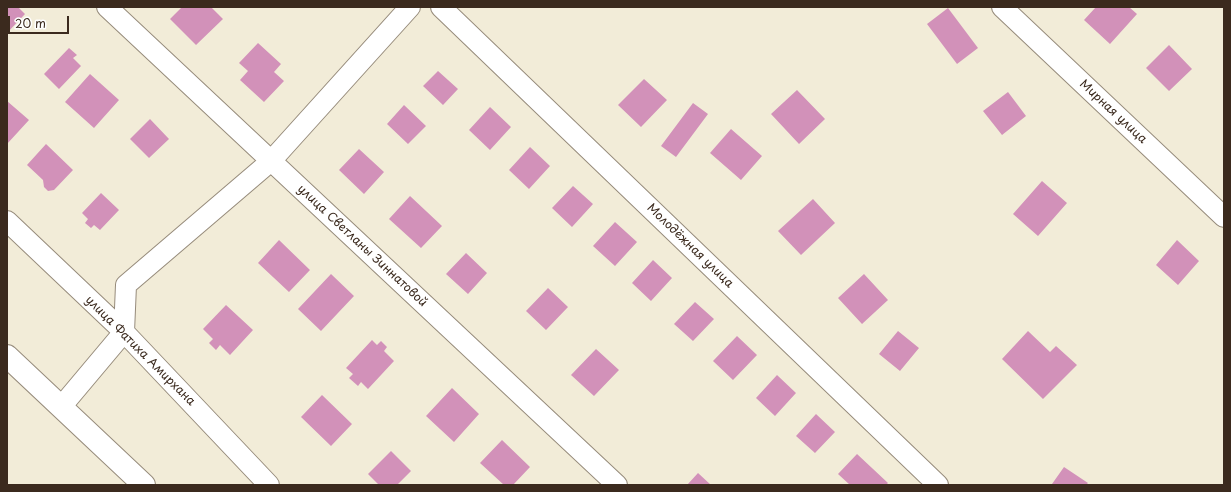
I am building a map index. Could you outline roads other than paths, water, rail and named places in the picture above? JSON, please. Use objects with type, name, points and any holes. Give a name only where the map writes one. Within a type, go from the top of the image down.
[{"type":"street","name":"улица Светланы Зиннатовой","points":[[107,7],[617,485]]},
{"type":"street","points":[[61,407],[124,332],[126,285],[271,161],[410,7]]},
{"type":"street","name":"Молодёжная улица","points":[[441,7],[938,485]]},
{"type":"street","name":"Мирная улица","points":[[1002,7],[1224,217]]},
{"type":"street","name":"улица Фатиха Амирхана","points":[[7,221],[124,332],[269,485]]},
{"type":"street","points":[[7,356],[144,485]]}]
